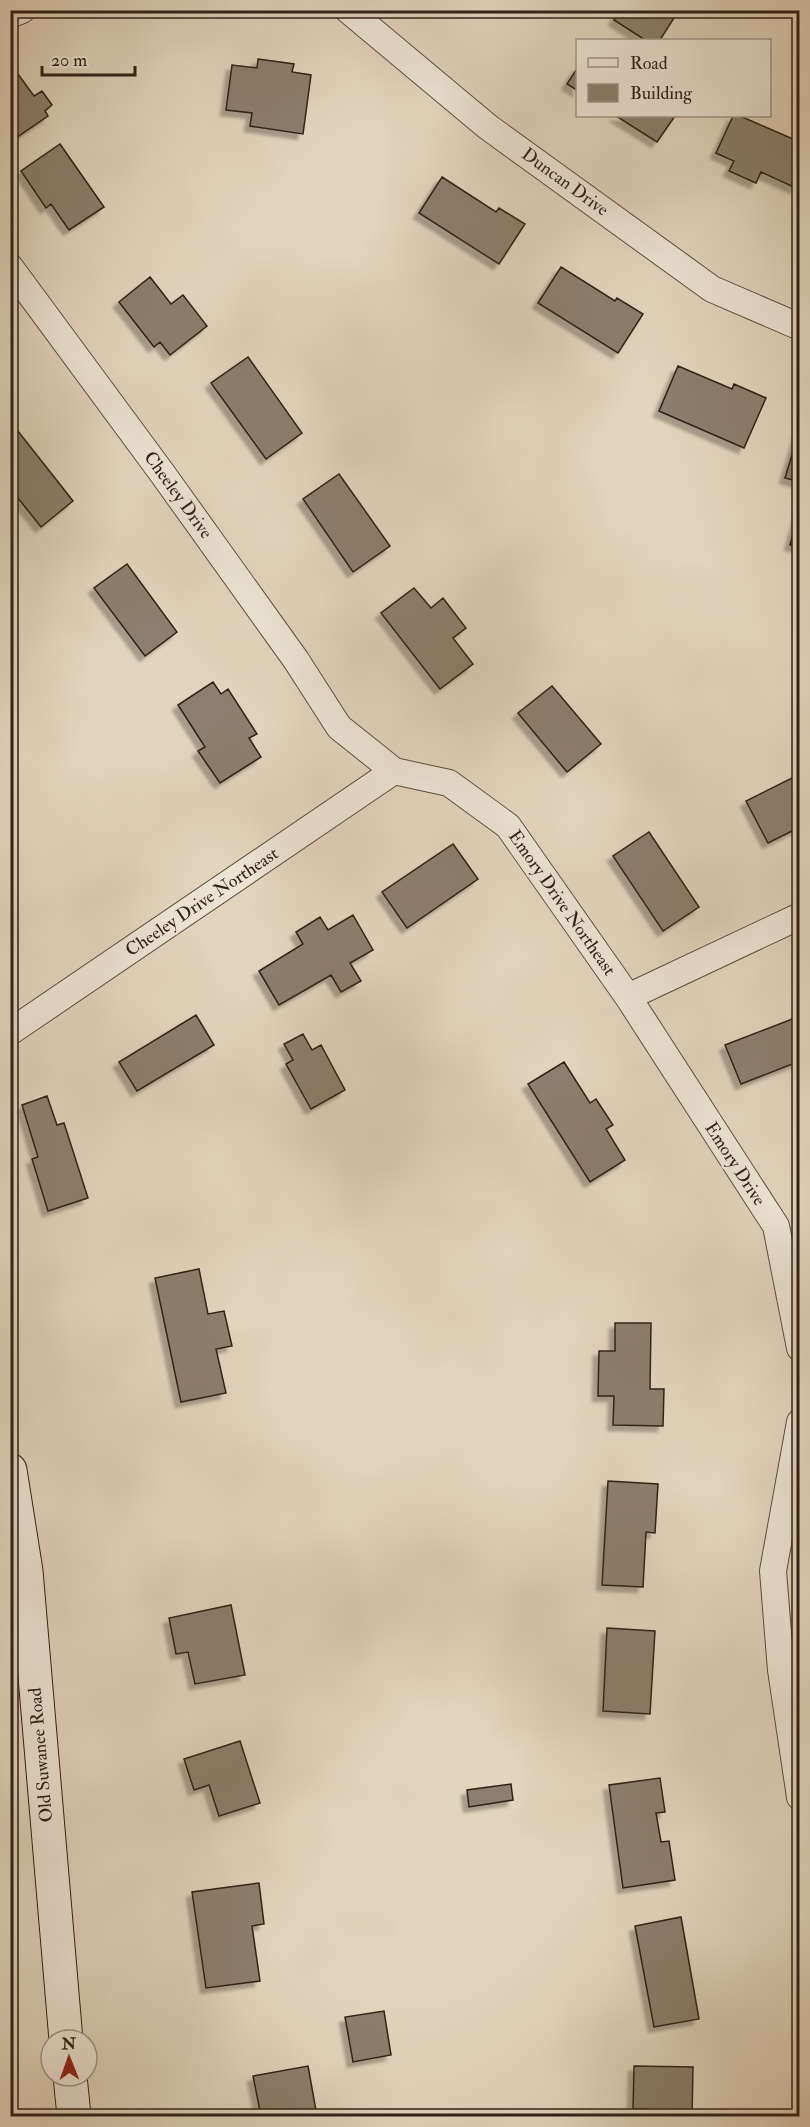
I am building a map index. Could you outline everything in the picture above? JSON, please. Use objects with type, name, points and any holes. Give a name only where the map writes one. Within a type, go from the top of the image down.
[{"type":"street","points":[[10,15],[22,10]]},
{"type":"street","name":"Duncan Drive","points":[[348,10],[488,127],[712,289],[800,327]]},
{"type":"street","name":"Cheeley Drive","points":[[10,267],[296,660],[339,727],[394,771]]},
{"type":"street","name":"Emory Drive Northeast","points":[[394,771],[449,783],[508,826],[628,997]]},
{"type":"street","name":"Cheeley Drive Northeast","points":[[10,1032],[394,771]]},
{"type":"street","points":[[628,997],[800,916]]},
{"type":"street","name":"Emory Drive","points":[[628,997],[776,1227],[800,1348]]},
{"type":"street","points":[[800,1422],[773,1571],[781,1670],[800,1797]]},
{"type":"street","name":"Old Suwanee Road","points":[[10,1470],[26,1571],[65,2028]]},
{"type":"street","points":[[71,2088],[74,2116]]},
{"type":"building","points":[[620,10],[679,10],[661,39],[643,39],[614,20]]},
{"type":"building","points":[[258,59],[294,64],[292,72],[311,75],[303,134],[250,126],[252,113],[226,110],[232,65],[257,68]]},
{"type":"building","points":[[15,70],[34,96],[42,91],[52,105],[45,111],[48,116],[10,142],[10,73]]},
{"type":"building","points":[[576,70],[576,90],[567,84]]},
{"type":"building","points":[[618,117],[674,117],[657,142]]},
{"type":"building","points":[[733,117],[742,117],[800,142],[800,181],[796,188],[761,172],[756,183],[729,171],[734,161],[716,153]]},
{"type":"building","points":[[60,144],[104,207],[69,230],[51,204],[46,208],[21,171]]},
{"type":"building","points":[[442,177],[496,212],[499,208],[525,224],[499,264],[419,213]]},
{"type":"building","points":[[561,267],[615,301],[617,298],[643,314],[618,353],[538,303]]},
{"type":"building","points":[[150,277],[171,304],[183,295],[207,326],[170,355],[160,342],[154,347],[119,302]]},
{"type":"building","points":[[248,357],[302,433],[266,459],[211,383]]},
{"type":"building","points":[[678,366],[732,389],[734,384],[766,398],[744,448],[659,411]]},
{"type":"building","points":[[10,421],[73,501],[41,527],[10,488]]},
{"type":"building","points":[[800,428],[800,482],[785,478]]},
{"type":"building","points":[[339,474],[390,546],[353,572],[303,499]]},
{"type":"building","points":[[800,510],[800,547],[790,545]]},
{"type":"building","points":[[127,564],[177,632],[145,656],[94,588]]},
{"type":"building","points":[[414,588],[431,608],[443,598],[466,628],[453,638],[473,664],[440,689],[381,613]]},
{"type":"building","points":[[213,682],[221,694],[228,689],[257,734],[249,738],[261,757],[220,783],[198,751],[205,747],[178,705]]},
{"type":"building","points":[[552,686],[601,744],[567,772],[518,713]]},
{"type":"building","points":[[800,774],[800,827],[768,843],[746,801]]},
{"type":"building","points":[[649,832],[699,907],[663,931],[613,856]]},
{"type":"building","points":[[453,844],[478,879],[407,928],[382,892]]},
{"type":"building","points":[[353,915],[373,950],[350,963],[361,981],[341,992],[331,975],[279,1005],[259,971],[303,944],[296,932],[320,917],[328,930]]},
{"type":"building","points":[[196,1015],[214,1045],[137,1091],[119,1062]]},
{"type":"building","points":[[800,1016],[800,1061],[741,1084],[725,1045]]},
{"type":"building","points":[[303,1034],[312,1050],[321,1045],[345,1090],[311,1109],[286,1064],[293,1060],[284,1044]]},
{"type":"building","points":[[564,1062],[590,1103],[596,1099],[613,1125],[606,1129],[625,1160],[590,1182],[528,1084]]},
{"type":"building","points":[[47,1096],[57,1125],[64,1123],[88,1198],[48,1211],[32,1159],[38,1157],[22,1105]]},
{"type":"building","points":[[199,1269],[208,1314],[224,1311],[232,1346],[216,1349],[226,1393],[181,1402],[155,1278]]},
{"type":"building","points":[[615,1323],[651,1323],[650,1389],[664,1389],[663,1426],[613,1425],[614,1396],[598,1396],[599,1351],[615,1351]]},
{"type":"building","points":[[608,1481],[658,1484],[655,1533],[646,1532],[643,1587],[602,1585]]},
{"type":"building","points":[[231,1605],[245,1675],[195,1684],[188,1652],[176,1654],[169,1618]]},
{"type":"building","points":[[607,1628],[655,1631],[650,1714],[603,1711]]},
{"type":"building","points":[[240,1741],[260,1803],[219,1816],[209,1785],[194,1790],[184,1759]]},
{"type":"building","points":[[660,1778],[665,1812],[656,1813],[661,1842],[669,1841],[675,1880],[623,1888],[609,1785]]},
{"type":"building","points":[[511,1784],[513,1800],[469,1807],[467,1790]]},
{"type":"building","points":[[259,1883],[264,1924],[252,1926],[260,1981],[206,1988],[192,1892]]},
{"type":"building","points":[[681,1917],[699,2019],[654,2027],[635,1926]]},
{"type":"building","points":[[384,2011],[391,2055],[353,2062],[345,2017]]},
{"type":"building","points":[[308,2066],[317,2116],[261,2116],[253,2076]]},
{"type":"building","points":[[634,2066],[693,2067],[692,2116],[648,2116],[648,2109],[633,2109]]}]
